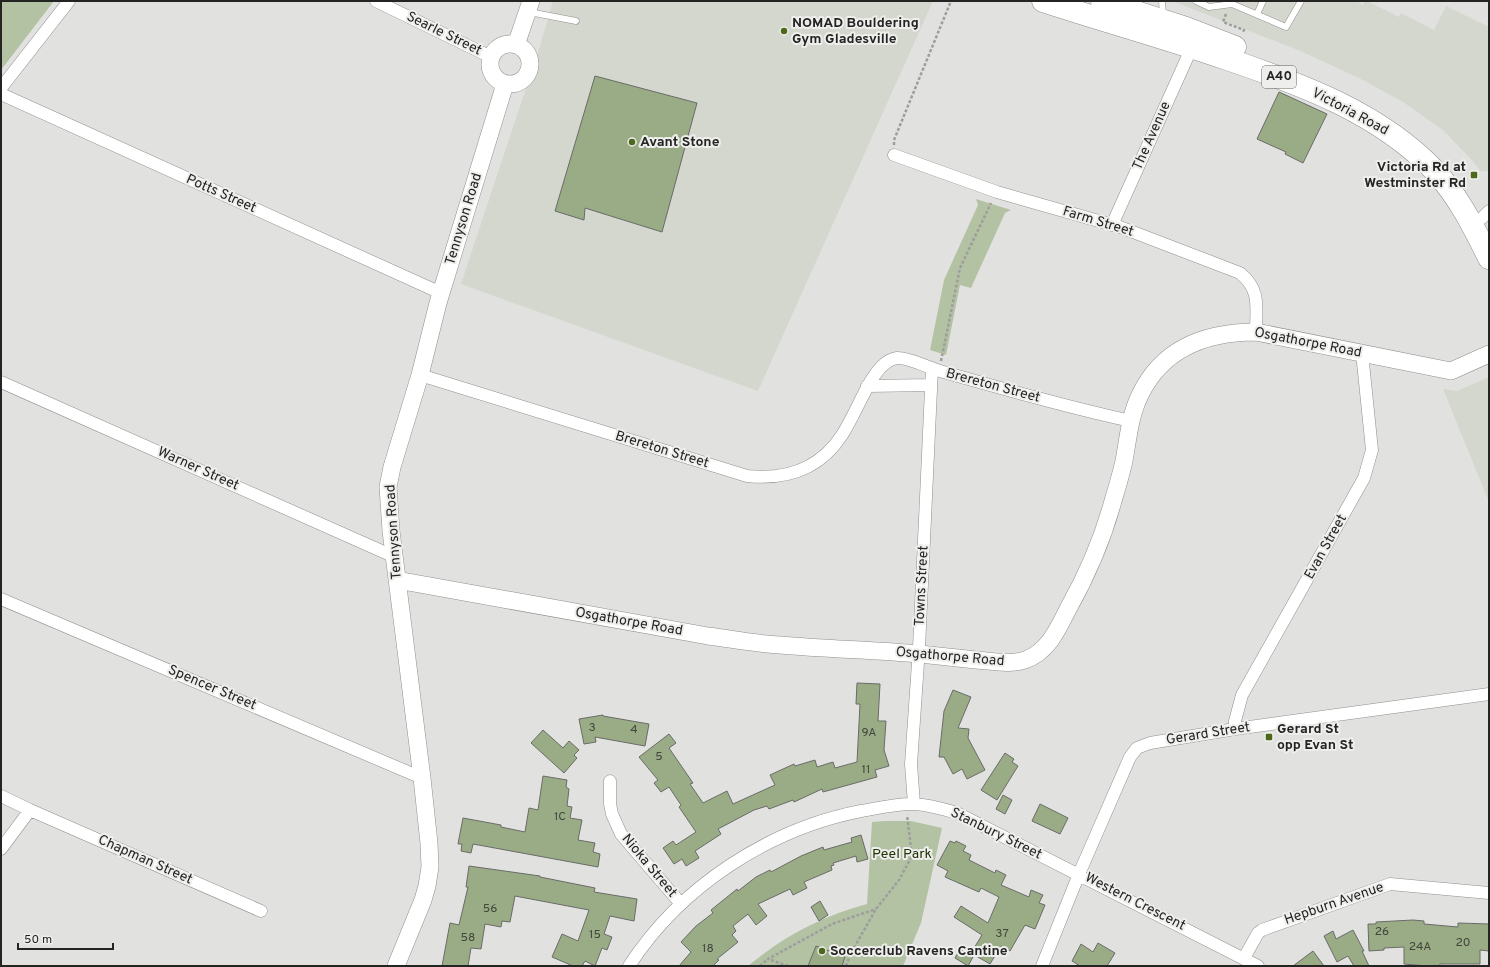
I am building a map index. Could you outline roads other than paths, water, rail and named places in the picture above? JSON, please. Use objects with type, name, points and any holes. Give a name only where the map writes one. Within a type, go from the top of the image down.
[{"type":"highway","name":"Victoria Road","points":[[1043,1],[1192,47],[1273,75],[1308,89],[1368,119],[1405,144],[1435,172],[1458,202],[1483,221]]},
{"type":"highway","name":"Victoria Road","points":[[1102,1],[1162,11],[1229,44],[1313,78],[1374,109],[1411,134],[1444,164],[1466,190],[1483,221],[1489,258]]},
{"type":"street","points":[[1,88],[69,1]]},
{"type":"street","name":"Searle Street","points":[[376,1],[491,57]]},
{"type":"street","points":[[516,45],[529,6]]},
{"type":"street","points":[[505,45],[516,45],[525,51],[529,58],[530,65],[528,73],[524,79],[516,83],[505,84],[495,77],[490,63],[491,57],[497,49],[505,45]]},
{"type":"street","name":"The Avenue","points":[[1112,225],[1192,47]]},
{"type":"street","name":"Tennyson Road","points":[[396,966],[428,886],[430,867],[422,778],[391,531],[388,487],[392,468],[420,375],[441,293],[505,84]]},
{"type":"street","name":"Potts Street","points":[[1,94],[441,293]]},
{"type":"street","name":"Farm Street","points":[[894,155],[997,192],[1112,225],[1240,273],[1252,286],[1255,294],[1256,332]]},
{"type":"street","name":"Osgathorpe Road","points":[[397,580],[708,636],[778,645],[919,654],[1005,663],[1024,660],[1037,653],[1054,636],[1080,589],[1106,524],[1124,462],[1131,421],[1146,384],[1164,363],[1190,344],[1204,338],[1221,334],[1256,332],[1451,371],[1489,354]]},
{"type":"street","name":"Evan Street","points":[[1235,729],[1235,721],[1242,695],[1364,478],[1372,450],[1362,353]]},
{"type":"street","name":"Brereton Street","points":[[420,375],[747,476],[759,477],[772,477],[798,471],[816,462],[825,455],[834,446],[842,434],[867,386],[877,372],[883,365],[895,359],[904,359],[935,370],[1091,413],[1131,421]]},
{"type":"street","name":"Towns Street","points":[[910,804],[911,764],[919,654],[931,385],[935,370]]},
{"type":"street","name":"Warner Street","points":[[1,382],[395,557]]},
{"type":"street","name":"Brereton Street","points":[[867,386],[931,385]]},
{"type":"street","name":"Spencer Street","points":[[1,599],[422,778]]},
{"type":"street","name":"Gerard Street","points":[[1079,874],[1130,757],[1137,748],[1150,742],[1489,694]]},
{"type":"street","name":"Nioka Street","points":[[610,781],[610,804],[612,814],[621,834],[681,904]]},
{"type":"street","name":"Chapman Street","points":[[1,796],[261,911]]},
{"type":"street","name":"Stanbury Street","points":[[629,966],[650,938],[681,904],[720,872],[740,858],[780,837],[811,824],[876,808],[910,804],[936,807],[957,813],[1079,874]]},
{"type":"street","points":[[1,849],[30,810]]},
{"type":"street","name":"Western Crescent","points":[[1042,966],[1079,874],[1258,966]]},
{"type":"street","name":"Hepburn Avenue","points":[[1244,958],[1258,933],[1262,930],[1390,884],[1489,893]]},
{"type":"lane","points":[[1196,1],[1209,7],[1232,4],[1286,27],[1301,1]]},
{"type":"lane","points":[[1257,14],[1263,1]]},
{"type":"lane","points":[[529,6],[576,21]]},
{"type":"place","name":"NOMAD Bouldering Gym Gladesville","points":[[784,31]]},
{"type":"place","name":"Avant Stone","points":[[632,142]]},
{"type":"place","name":"Victoria Rd at Westminster Rd","points":[[1474,175]]},
{"type":"place","name":"Gerard St opp Evan St","points":[[1269,737]]},
{"type":"place","name":"Soccerclub Ravens Cantine","points":[[822,951]]},
{"type":"park label","name":"Peel Park","points":[[902,854]]}]
